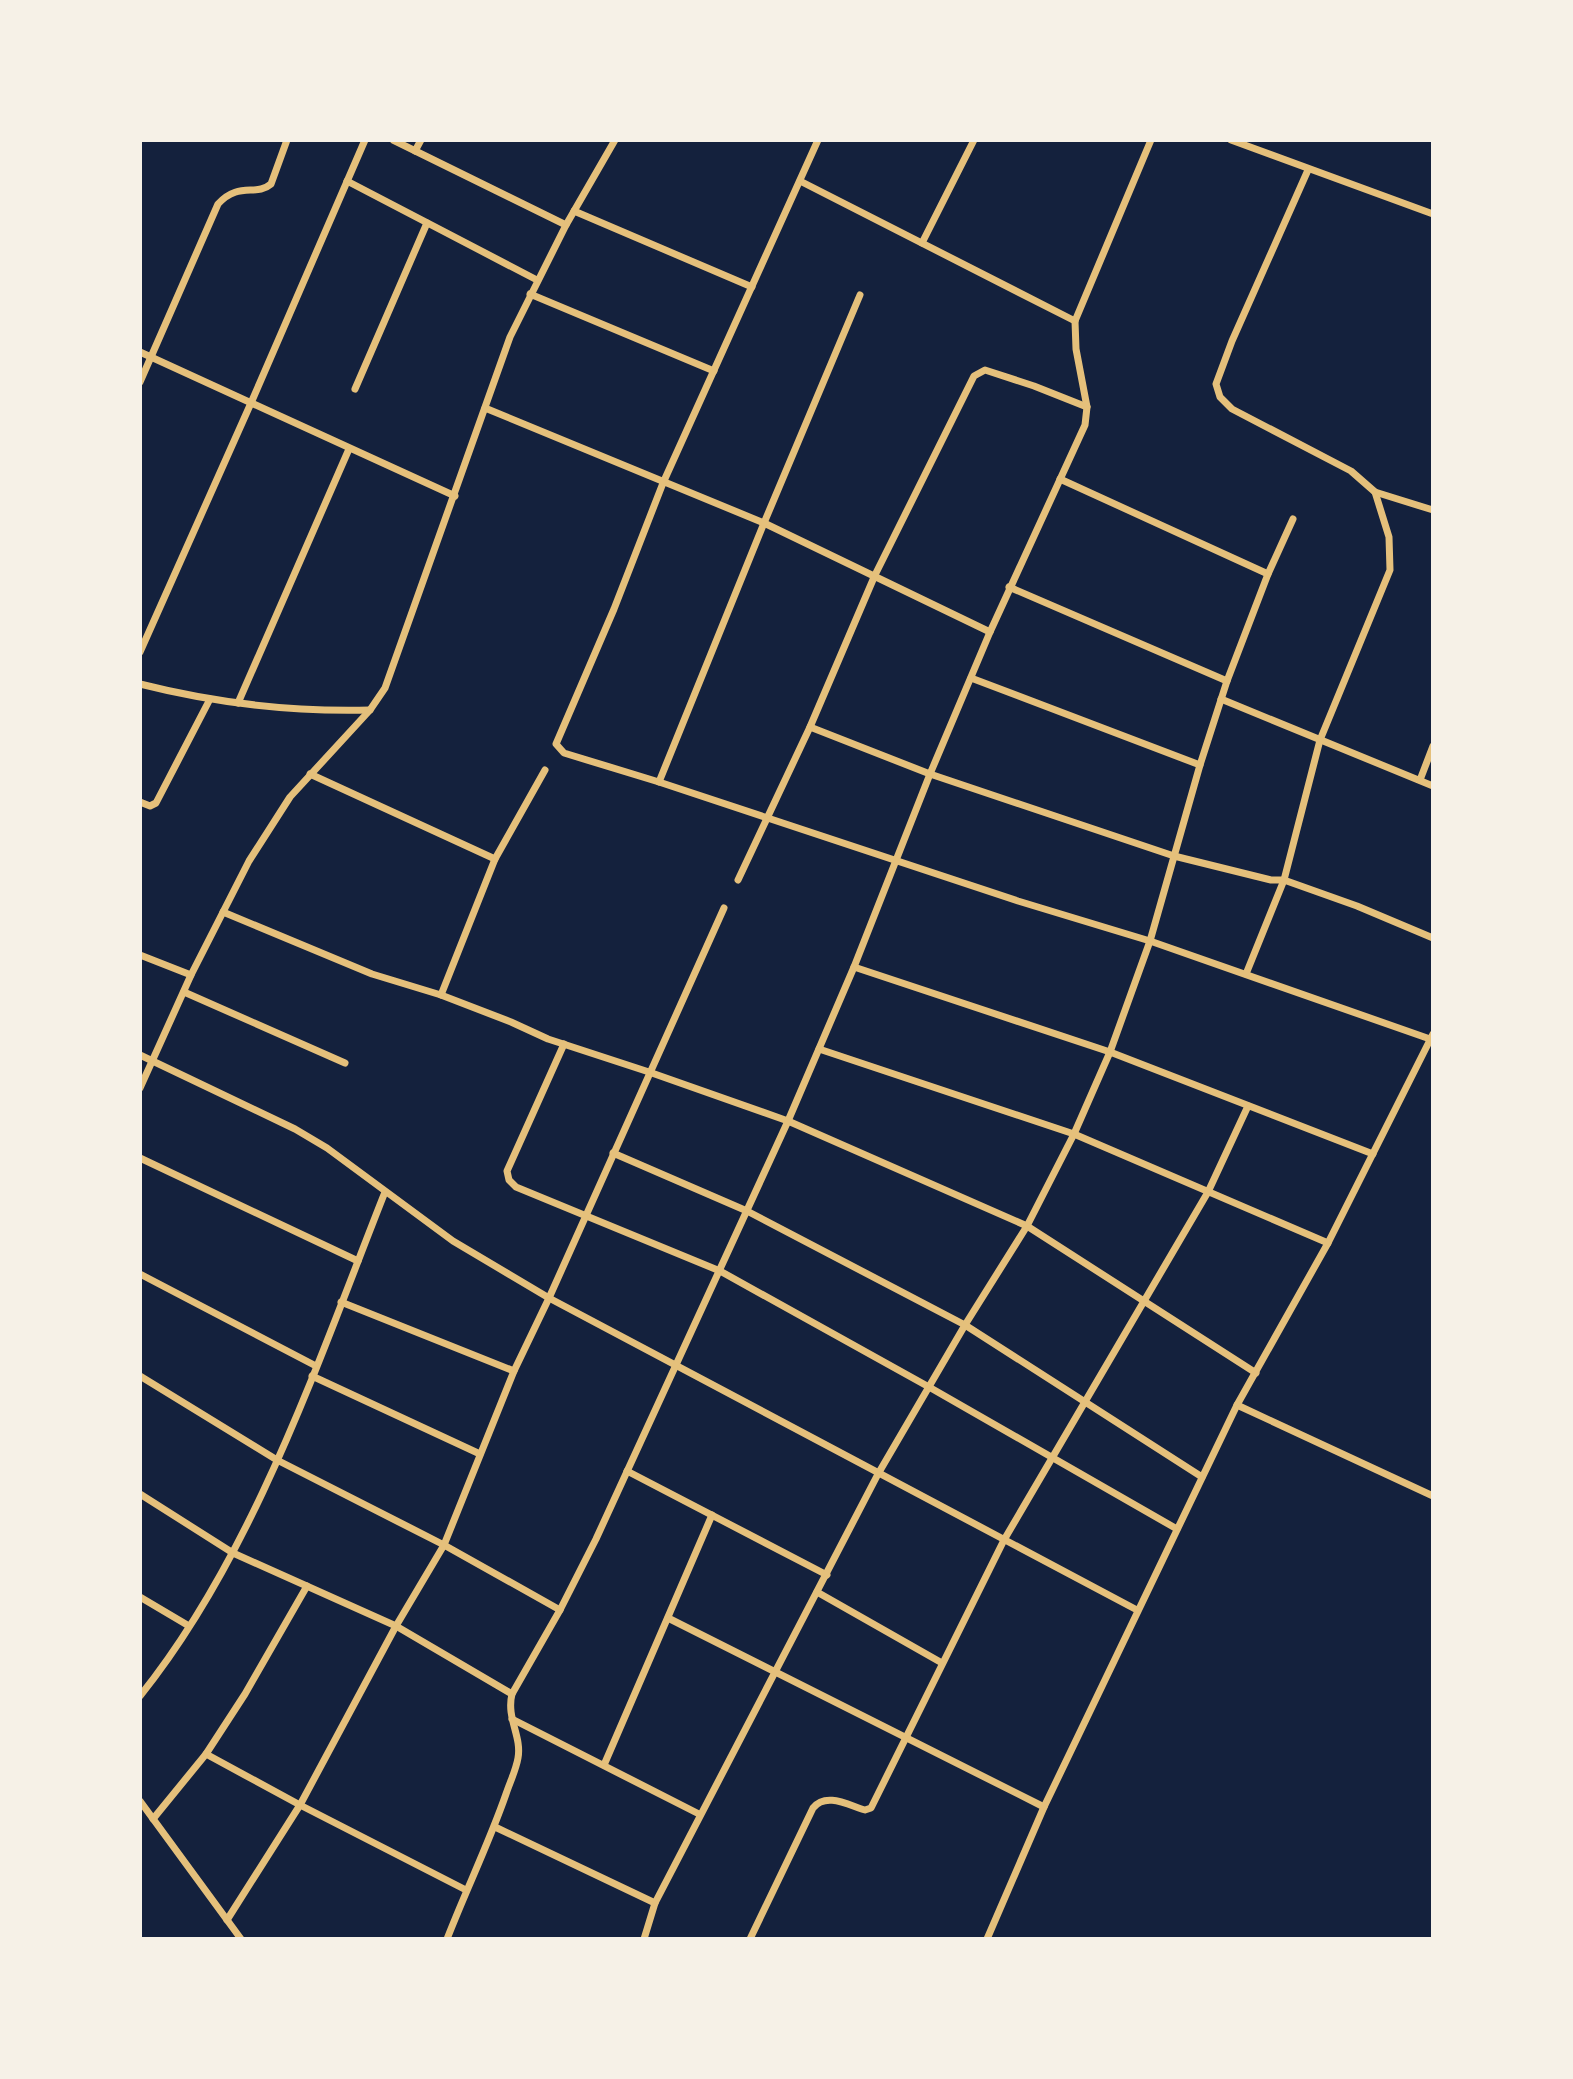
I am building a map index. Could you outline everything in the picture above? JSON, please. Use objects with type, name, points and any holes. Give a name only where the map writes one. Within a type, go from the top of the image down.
[{"type":"street","points":[[140,382],[218,205],[227,195],[242,190],[266,188],[271,184],[288,140]]},
{"type":"street","points":[[140,652],[365,140]]},
{"type":"street","points":[[393,140],[566,225]]},
{"type":"street","points":[[415,150],[421,140]]},
{"type":"street","points":[[140,1088],[191,975],[249,861],[290,797],[370,710],[385,688],[510,337],[566,225],[615,140]]},
{"type":"street","points":[[818,140],[663,483],[614,609],[556,744],[558,749],[1018,901],[1150,941],[1432,1037],[1328,1243],[1237,1405],[1044,1807],[987,1939]]},
{"type":"street","points":[[922,243],[974,140]]},
{"type":"street","points":[[447,1939],[466,1889],[495,1827],[519,1756],[509,1706],[512,1695],[560,1610],[628,1471],[788,1121],[1009,587],[1085,425],[1087,407],[1076,349],[1075,321],[1151,140]]},
{"type":"street","points":[[1233,140],[1308,170],[1433,214]]},
{"type":"street","points":[[1308,170],[1232,341],[1216,384],[1220,397],[1232,409],[1351,471],[1375,492],[1433,510]]},
{"type":"street","points":[[347,181],[537,280]]},
{"type":"street","points":[[800,181],[1075,321]]},
{"type":"street","points":[[574,211],[752,287]]},
{"type":"street","points":[[355,389],[427,223]]},
{"type":"street","points":[[530,294],[714,371]]},
{"type":"street","points":[[659,782],[860,295]]},
{"type":"street","points":[[140,352],[454,496]]},
{"type":"street","points":[[738,880],[810,727],[875,575],[974,376],[985,370],[1087,407]]},
{"type":"street","points":[[485,408],[764,523],[990,632]]},
{"type":"street","points":[[238,703],[349,449]]},
{"type":"street","points":[[1060,479],[1268,574]]},
{"type":"street","points":[[1246,974],[1284,880],[1320,740],[1390,570],[1389,537],[1375,492]]},
{"type":"street","points":[[644,1939],[654,1903],[878,1474],[965,1325],[1027,1226],[1074,1134],[1110,1052],[1150,941],[1227,681],[1268,574],[1293,519]]},
{"type":"street","points":[[1009,587],[1227,681]]},
{"type":"street","points":[[971,678],[1200,765]]},
{"type":"street","points":[[140,684],[238,703],[330,711],[370,710]]},
{"type":"street","points":[[140,802],[150,806],[156,803],[210,699]]},
{"type":"street","points":[[1221,699],[1433,786]]},
{"type":"street","points":[[810,727],[930,774],[1174,856],[1271,880],[1284,880],[1357,906],[1433,938]]},
{"type":"street","points":[[1420,780],[1433,746]]},
{"type":"street","points":[[441,995],[495,859],[545,770]]},
{"type":"street","points":[[310,774],[495,859]]},
{"type":"street","points":[[227,1920],[300,1805],[396,1626],[444,1545],[514,1371],[724,908]]},
{"type":"street","points":[[223,912],[372,974],[441,995],[564,1044],[788,1121],[1027,1226],[1256,1373]]},
{"type":"street","points":[[140,955],[191,975]]},
{"type":"street","points":[[854,967],[1110,1052],[1373,1154]]},
{"type":"street","points":[[184,992],[345,1063]]},
{"type":"street","points":[[564,1044],[508,1171],[509,1180],[516,1187],[720,1271],[1177,1529]]},
{"type":"street","points":[[819,1049],[1074,1134],[1328,1243]]},
{"type":"street","points":[[140,1055],[295,1129],[327,1148],[453,1241],[549,1298],[1137,1610]]},
{"type":"street","points":[[750,1939],[813,1808],[819,1801],[827,1799],[865,1810],[871,1808],[1004,1540],[1209,1192],[1248,1106]]},
{"type":"street","points":[[613,1153],[747,1210],[965,1325],[1202,1477]]},
{"type":"street","points":[[140,1158],[358,1261]]},
{"type":"street","points":[[140,1696],[164,1666],[233,1553],[277,1460],[385,1192]]},
{"type":"street","points":[[140,1274],[316,1366]]},
{"type":"street","points":[[341,1302],[514,1371]]},
{"type":"street","points":[[140,1376],[277,1460],[444,1545],[560,1610]]},
{"type":"street","points":[[312,1376],[480,1454]]},
{"type":"street","points":[[1237,1405],[1433,1496]]},
{"type":"street","points":[[628,1471],[827,1575]]},
{"type":"street","points":[[140,1494],[233,1553],[396,1626],[512,1695]]},
{"type":"street","points":[[604,1765],[712,1515]]},
{"type":"street","points":[[153,1819],[206,1754],[245,1694],[307,1586]]},
{"type":"street","points":[[817,1592],[942,1663]]},
{"type":"street","points":[[140,1597],[189,1626]]},
{"type":"street","points":[[668,1618],[1044,1807]]},
{"type":"street","points":[[512,1719],[699,1814]]},
{"type":"street","points":[[206,1754],[466,1889]]},
{"type":"street","points":[[140,1801],[241,1939]]},
{"type":"street","points":[[495,1827],[654,1903]]}]
